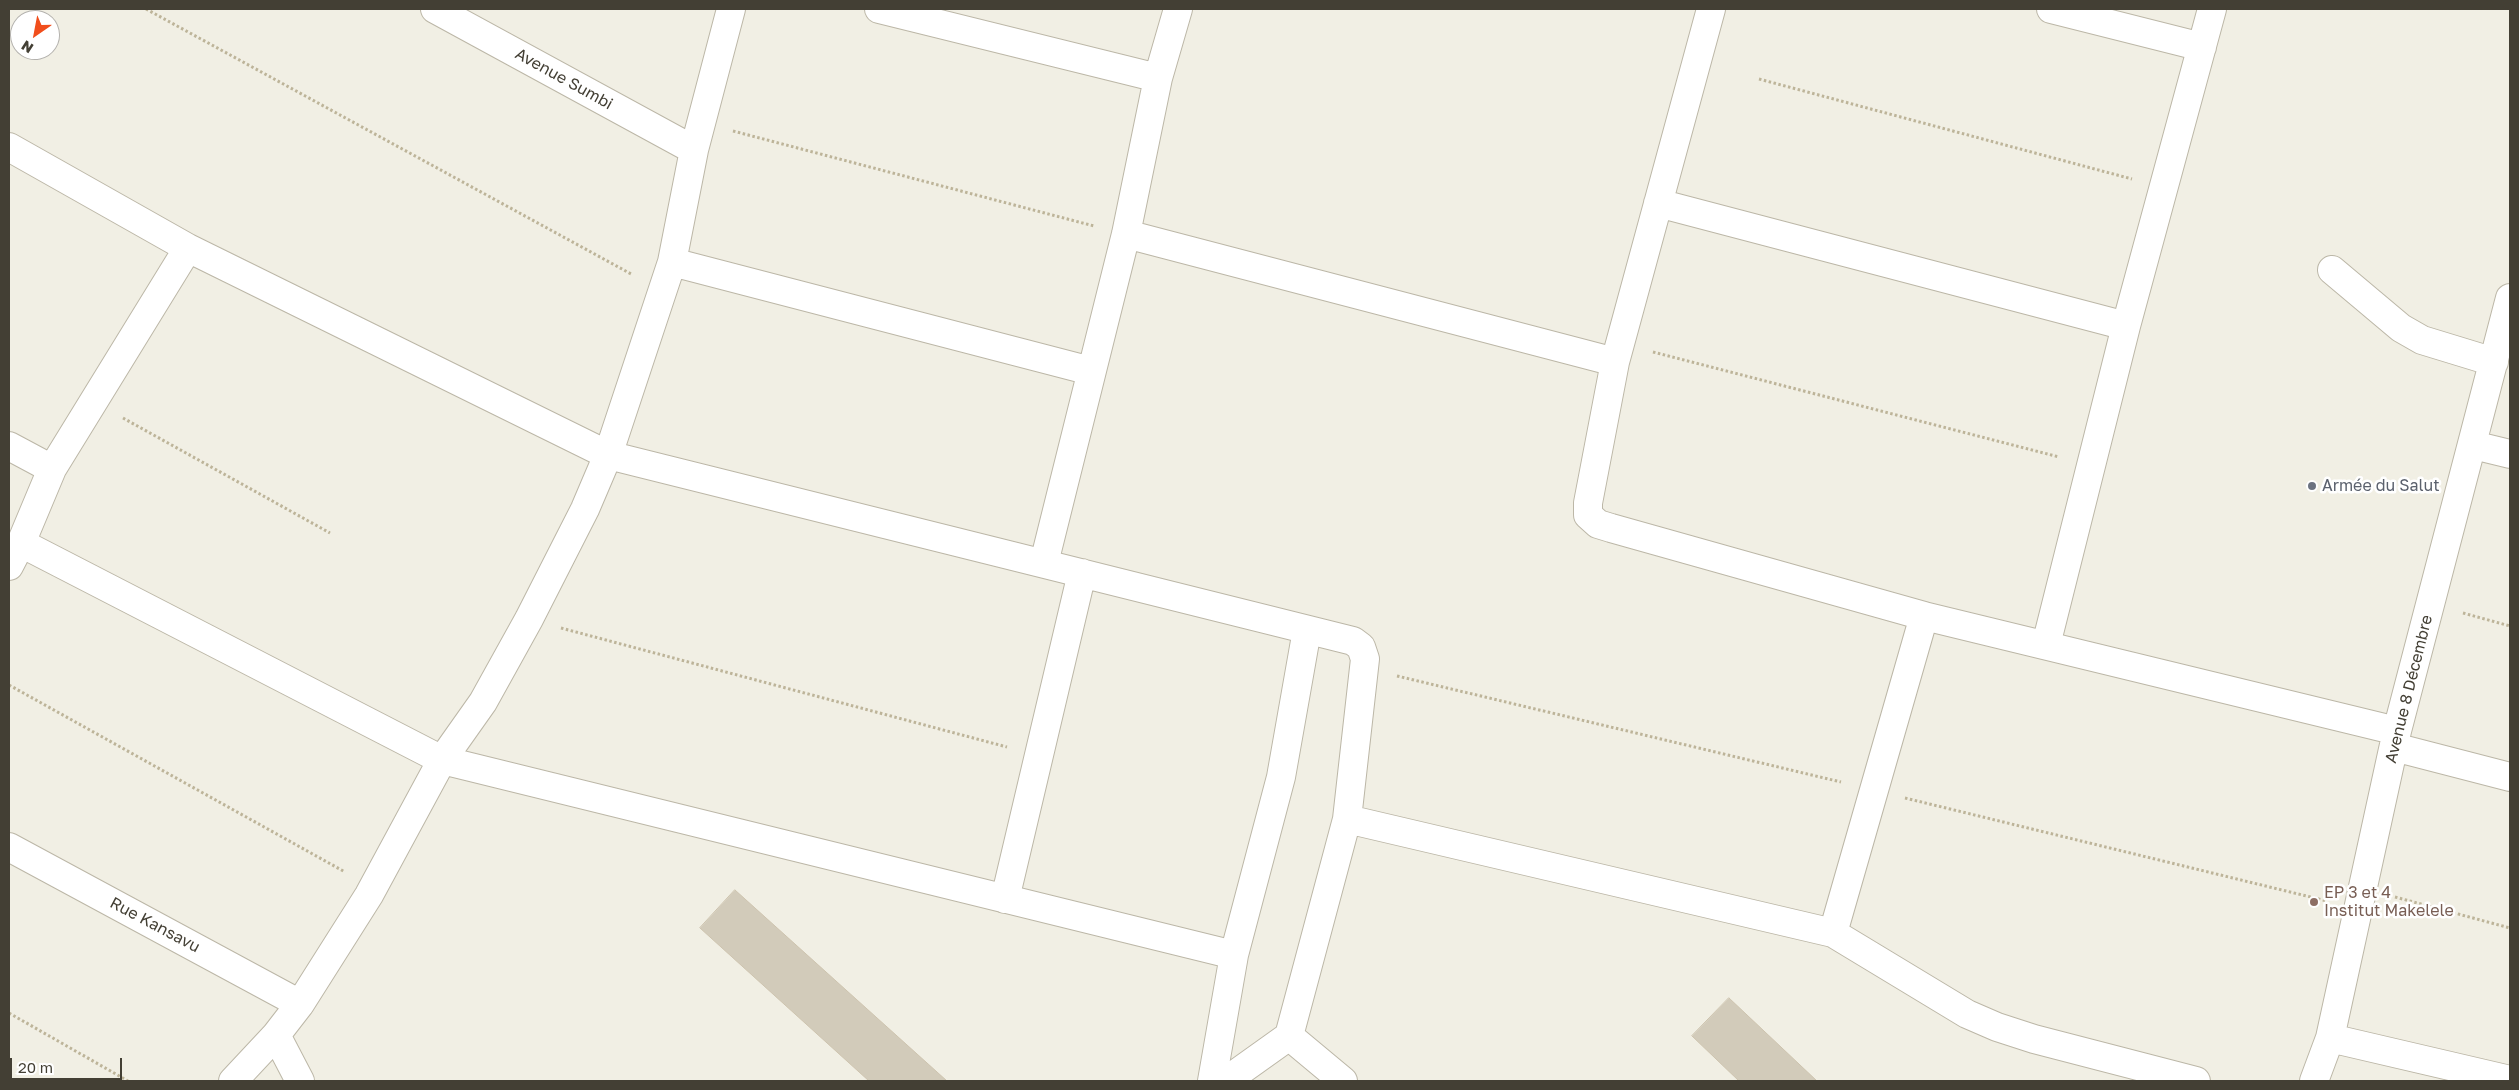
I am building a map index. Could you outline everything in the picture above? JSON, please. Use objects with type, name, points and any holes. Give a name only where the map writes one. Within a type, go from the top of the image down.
[{"type":"street","name":"Avenue Sumbi","points":[[435,9],[694,150]]},
{"type":"street","points":[[233,1081],[276,1035],[300,1004],[373,888],[442,760],[483,702],[577,526],[608,455],[672,262],[694,150],[730,9]]},
{"type":"street","points":[[879,9],[1158,78]]},
{"type":"street","points":[[1044,563],[1126,234],[1158,78],[1178,9]]},
{"type":"street","points":[[1711,9],[1618,353],[1588,503],[1588,515],[1598,524],[1924,616],[2046,645],[2395,739],[2510,777]]},
{"type":"street","points":[[2051,9],[2202,47]]},
{"type":"street","points":[[2046,645],[2126,326],[2212,9]]},
{"type":"street","points":[[9,147],[188,248],[608,455],[1082,572],[1353,642],[1361,647],[1365,659],[1347,819],[1289,1036],[1226,1081]]},
{"type":"street","points":[[1658,203],[2126,326]]},
{"type":"street","points":[[1126,234],[1618,353]]},
{"type":"street","points":[[188,248],[95,402],[52,469],[15,555],[442,760],[1234,955]]},
{"type":"street","points":[[672,262],[1091,370]]},
{"type":"street","points":[[2332,270],[2401,328],[2422,340],[2494,362]]},
{"type":"street","name":"Avenue 8 Décembre","points":[[2314,1081],[2330,1038],[2395,739],[2510,298]]},
{"type":"street","points":[[2473,444],[2510,454]]},
{"type":"street","points":[[9,446],[52,469]]},
{"type":"street","points":[[1005,899],[1082,572]]},
{"type":"street","points":[[1833,933],[1924,616]]},
{"type":"street","points":[[1212,1081],[1234,955],[1281,777],[1307,630]]},
{"type":"street","points":[[1347,819],[1833,933],[1967,1014],[2034,1039],[2196,1081]]},
{"type":"street","name":"Rue Kansavu","points":[[9,846],[300,1004]]},
{"type":"street","points":[[276,1035],[300,1081]]},
{"type":"street","points":[[1289,1036],[1343,1081]]},
{"type":"street","points":[[2330,1038],[2510,1080]]},
{"type":"path","points":[[146,9],[662,291]]},
{"type":"path","points":[[1759,79],[2164,187]]},
{"type":"path","points":[[701,122],[1126,234]]},
{"type":"path","points":[[1618,353],[2091,465]]},
{"type":"path","points":[[95,402],[330,534]]},
{"type":"path","points":[[2431,605],[2510,626]]},
{"type":"path","points":[[529,619],[1039,755]]},
{"type":"path","points":[[9,685],[373,888]]},
{"type":"path","points":[[2363,889],[2510,928]]},
{"type":"path","points":[[9,1013],[128,1081]]},
{"type":"building","points":[[735,890],[947,1081],[869,1081],[700,928]]},
{"type":"building","points":[[1729,998],[1817,1081],[1739,1081],[1692,1036]]},
{"type":"place","name":"Armée du Salut","points":[[2312,486]]},
{"type":"place","name":"EP 3 et 4 Institut Makelele","points":[[2314,902]]}]
